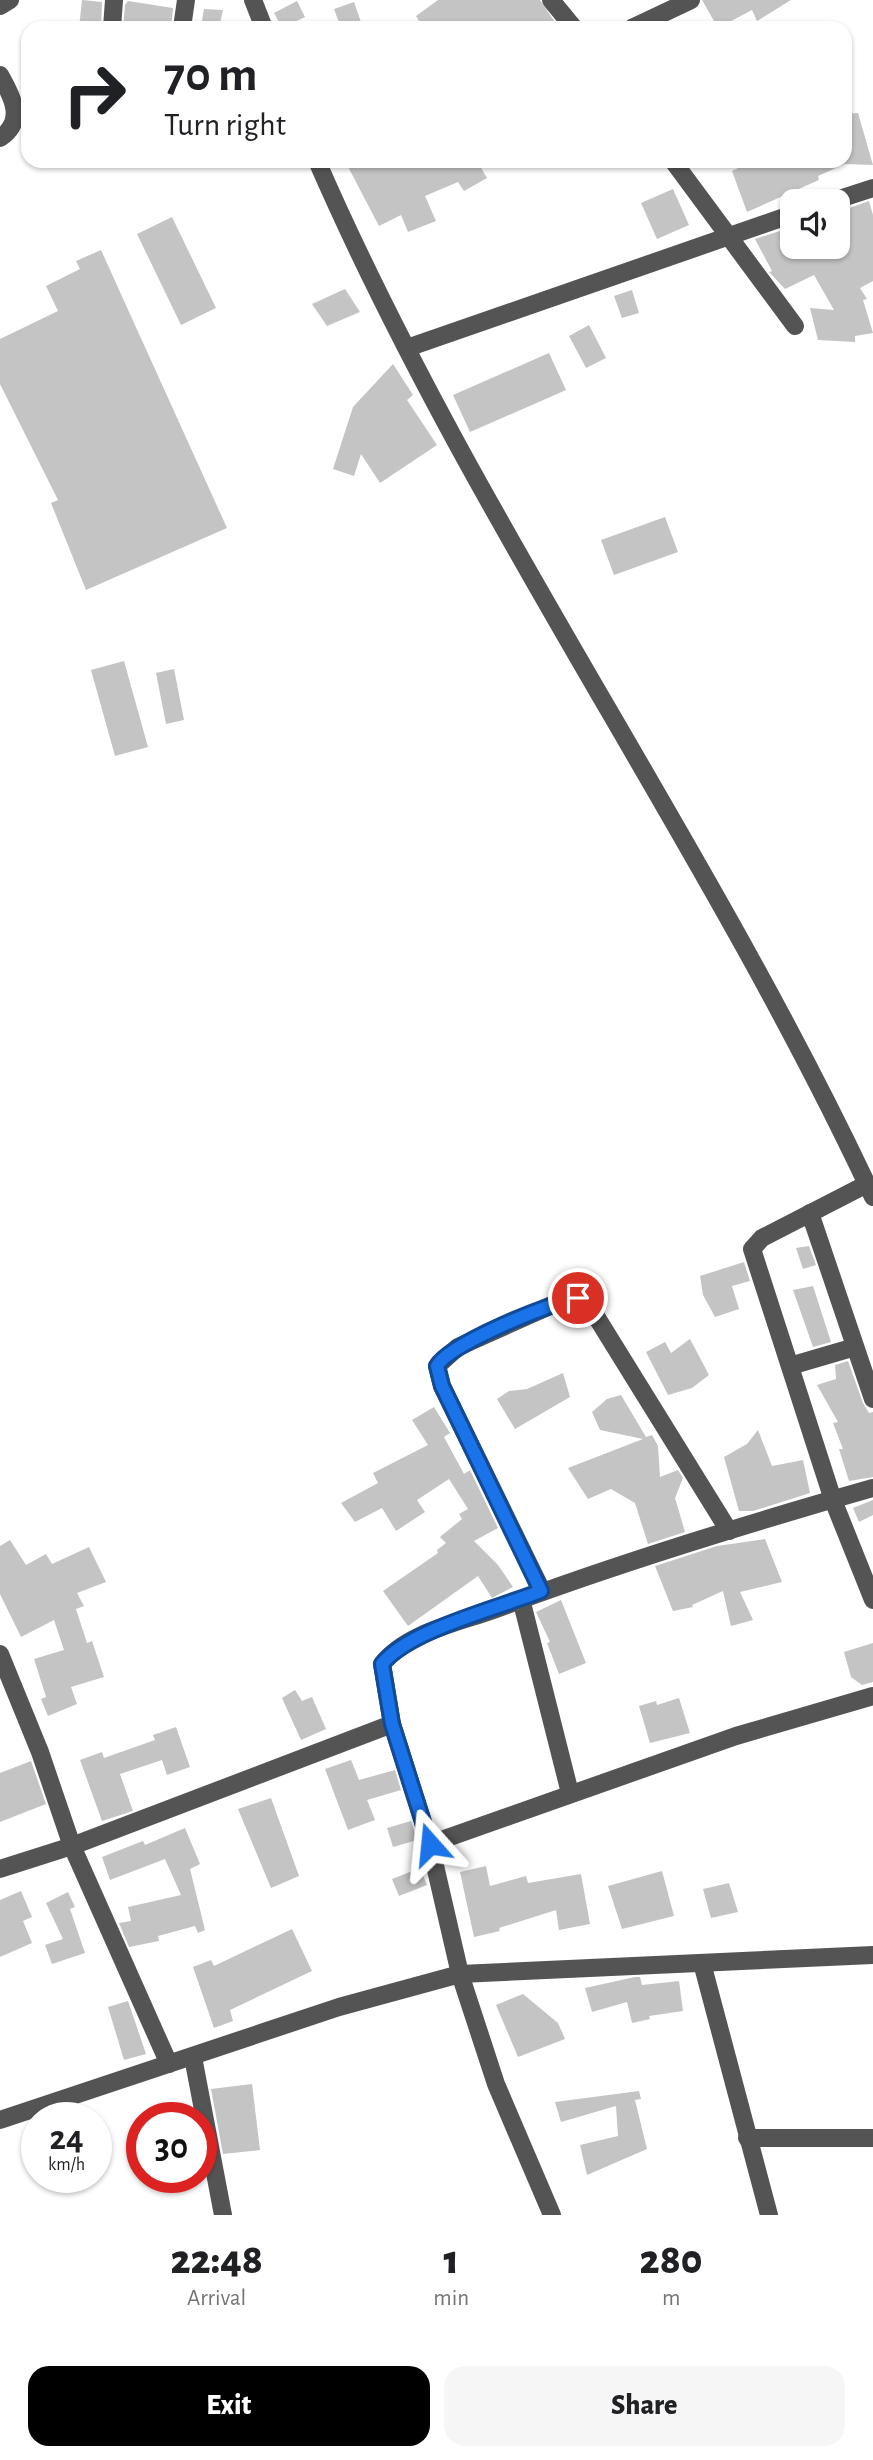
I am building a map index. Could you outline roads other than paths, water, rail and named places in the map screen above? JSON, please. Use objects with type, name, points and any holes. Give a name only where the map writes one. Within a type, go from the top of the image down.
[{"type":"street","points":[[0,6],[10,0]]},
{"type":"street","points":[[112,21],[114,0]]},
{"type":"street","points":[[183,21],[186,0]]},
{"type":"street","points":[[253,0],[261,21]]},
{"type":"street","points":[[551,0],[568,21]]},
{"type":"street","points":[[647,21],[691,0]]},
{"type":"street","points":[[0,75],[16,109],[14,121],[0,138]]},
{"type":"street","points":[[320,168],[354,244],[407,348],[550,609],[742,941],[870,1191],[810,1213],[762,1238],[752,1249],[834,1500],[873,1600]]},
{"type":"street","points":[[678,168],[795,326]]},
{"type":"street","points":[[850,195],[873,188]]},
{"type":"street","points":[[407,348],[780,218]]},
{"type":"street","points":[[810,1213],[873,1399]]},
{"type":"street","points":[[541,1591],[442,1386],[437,1366],[458,1347],[561,1301],[578,1298],[589,1305],[729,1531]]},
{"type":"street","points":[[790,1366],[855,1347]]},
{"type":"street","points":[[552,2215],[496,2084],[460,1974],[430,1844],[392,1724],[382,1664],[393,1651],[412,1639],[541,1591],[873,1488]]},
{"type":"street","points":[[521,1600],[570,1793]]},
{"type":"street","points":[[0,1654],[40,1752],[72,1846],[169,2064]]},
{"type":"street","points":[[430,1844],[736,1736],[873,1696]]},
{"type":"street","points":[[0,1869],[72,1846],[392,1724]]},
{"type":"street","points":[[0,2120],[339,2007],[460,1974],[873,1955]]},
{"type":"street","points":[[702,1962],[769,2215]]},
{"type":"street","points":[[193,2057],[223,2215]]},
{"type":"street","points":[[747,2138],[873,2138]]}]
